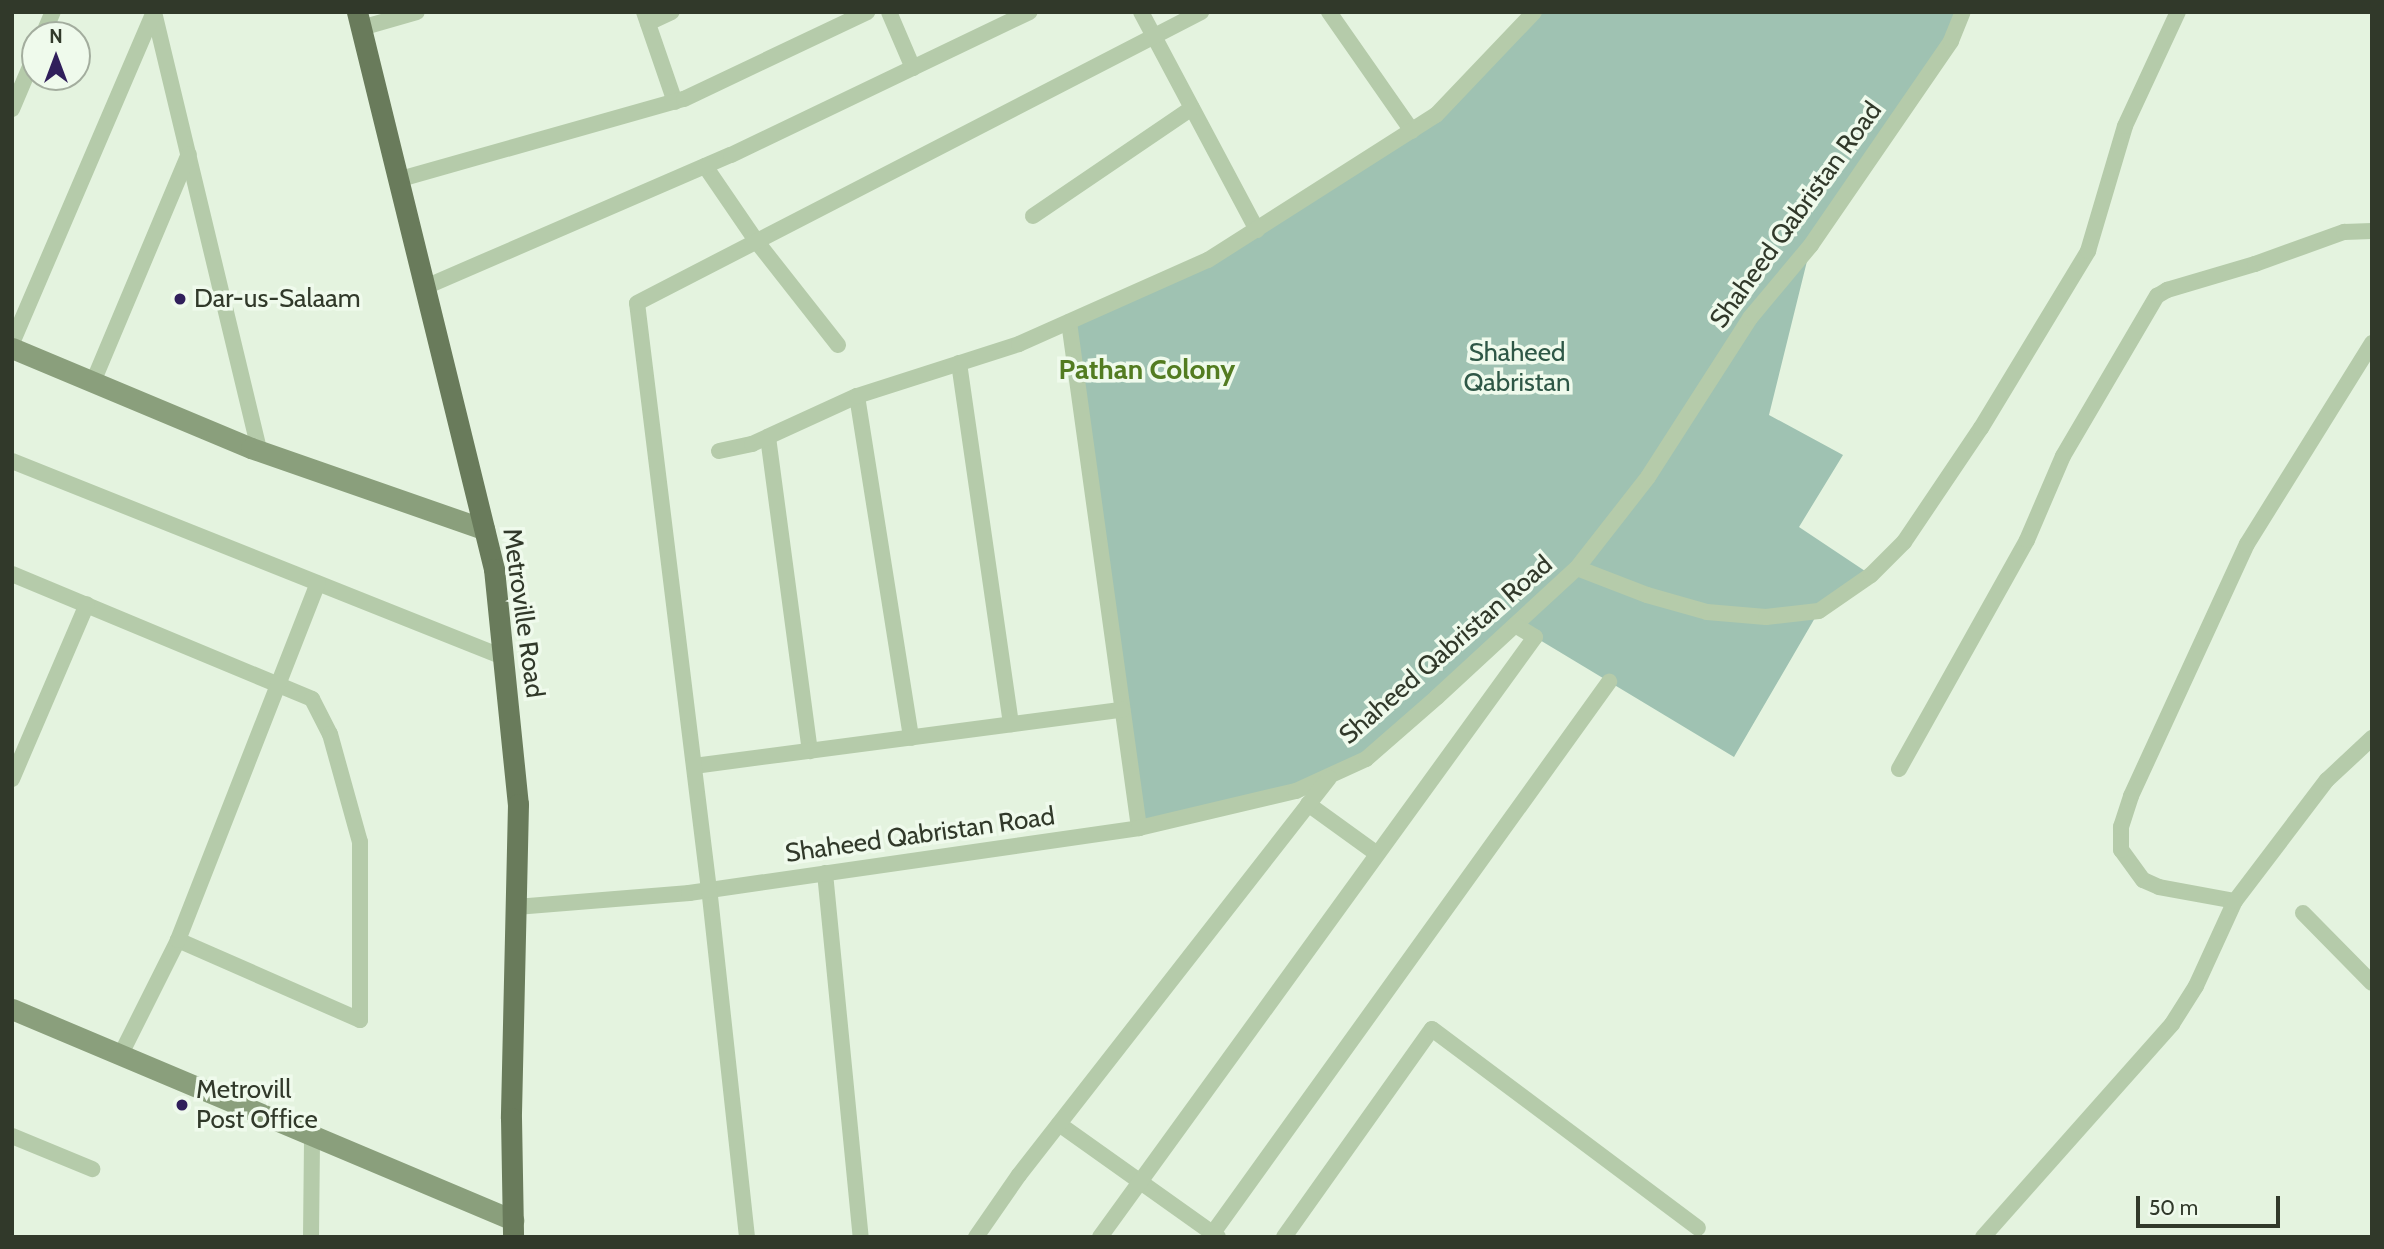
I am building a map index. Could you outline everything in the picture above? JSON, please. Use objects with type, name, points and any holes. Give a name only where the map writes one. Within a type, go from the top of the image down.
[{"type":"main road","name":"Metroville Road","points":[[359,20],[494,569],[519,804],[511,1118],[513,1228]]},
{"type":"street","points":[[154,12],[260,452]]},
{"type":"street","points":[[154,12],[12,346],[260,452],[484,529]]},
{"type":"street","points":[[359,20],[416,12]]},
{"type":"street","points":[[672,12],[646,18],[675,102]]},
{"type":"street","points":[[397,180],[675,102],[867,12]]},
{"type":"street","points":[[889,12],[913,68]]},
{"type":"street","points":[[423,288],[705,166],[1029,12]]},
{"type":"street","points":[[1141,12],[1257,230]]},
{"type":"street","points":[[747,1237],[709,890],[638,303],[1201,12]]},
{"type":"street","points":[[1329,12],[1412,131]]},
{"type":"street","points":[[719,451],[768,437],[857,396],[1019,344],[1208,260],[1436,116],[1534,12]]},
{"type":"street","name":"Shaheed Qabristan Road","points":[[516,907],[709,890],[1139,828],[1296,791],[1366,759],[1577,568],[1648,477],[1750,318],[1811,245],[1951,41],[1964,12]]},
{"type":"street","points":[[1577,568],[1647,595],[1707,612],[1766,617],[1819,611],[1871,575],[1904,542],[1981,428],[2088,251],[2125,126],[2178,12]]},
{"type":"street","points":[[12,109],[21,88]]},
{"type":"street","points":[[1033,216],[1116,156],[1192,107]]},
{"type":"street","points":[[93,382],[188,154]]},
{"type":"street","points":[[705,166],[757,242],[838,345]]},
{"type":"street","points":[[1899,769],[2027,540],[2063,456],[2157,296],[2167,290],[2255,264],[2344,232],[2372,231]]},
{"type":"street","points":[[1069,322],[1139,828]]},
{"type":"street","points":[[2235,901],[2159,887],[2143,880],[2121,850],[2121,827],[2131,796],[2247,544],[2372,343]]},
{"type":"street","points":[[959,363],[1011,724]]},
{"type":"street","points":[[857,396],[911,738]]},
{"type":"street","points":[[768,437],[810,751]]},
{"type":"street","points":[[12,461],[503,657]]},
{"type":"street","points":[[12,574],[312,699],[330,734],[360,842],[360,1020],[178,940]]},
{"type":"street","points":[[120,1056],[178,940],[318,583]]},
{"type":"street","points":[[12,779],[87,604]]},
{"type":"street","points":[[1100,1237],[1535,637],[1515,625]]},
{"type":"street","points":[[1059,1124],[1214,1236],[1609,682]]},
{"type":"street","points":[[694,766],[1122,710]]},
{"type":"street","points":[[1983,1237],[2172,1024],[2196,986],[2235,901],[2328,780],[2372,738]]},
{"type":"street","points":[[976,1237],[1059,1124],[1331,775]]},
{"type":"street","points":[[1308,804],[1377,854]]},
{"type":"street","points":[[825,873],[861,1237]]},
{"type":"street","points":[[2303,913],[2372,983]]},
{"type":"street","points":[[12,1009],[312,1135],[513,1228]]},
{"type":"street","points":[[1284,1237],[1432,1029],[1698,1228]]},
{"type":"street","points":[[311,1237],[312,1135]]},
{"type":"street","points":[[12,1136],[92,1169]]},
{"type":"green space","name":"Shaheed Qabristan","points":[[1534,12],[1963,12],[1811,245],[1769,415],[1843,455],[1799,527],[1871,575],[1819,611],[1734,757],[1515,625],[1366,759],[1296,791],[1144,826],[1069,322],[1208,260],[1436,115]]},
{"type":"place","name":"Dar-us-Salaam","points":[[180,299]]},
{"type":"place","name":"Metrovill Post Office","points":[[182,1105]]},
{"type":"district","name":"Pathan Colony","points":[[1147,369]]}]
